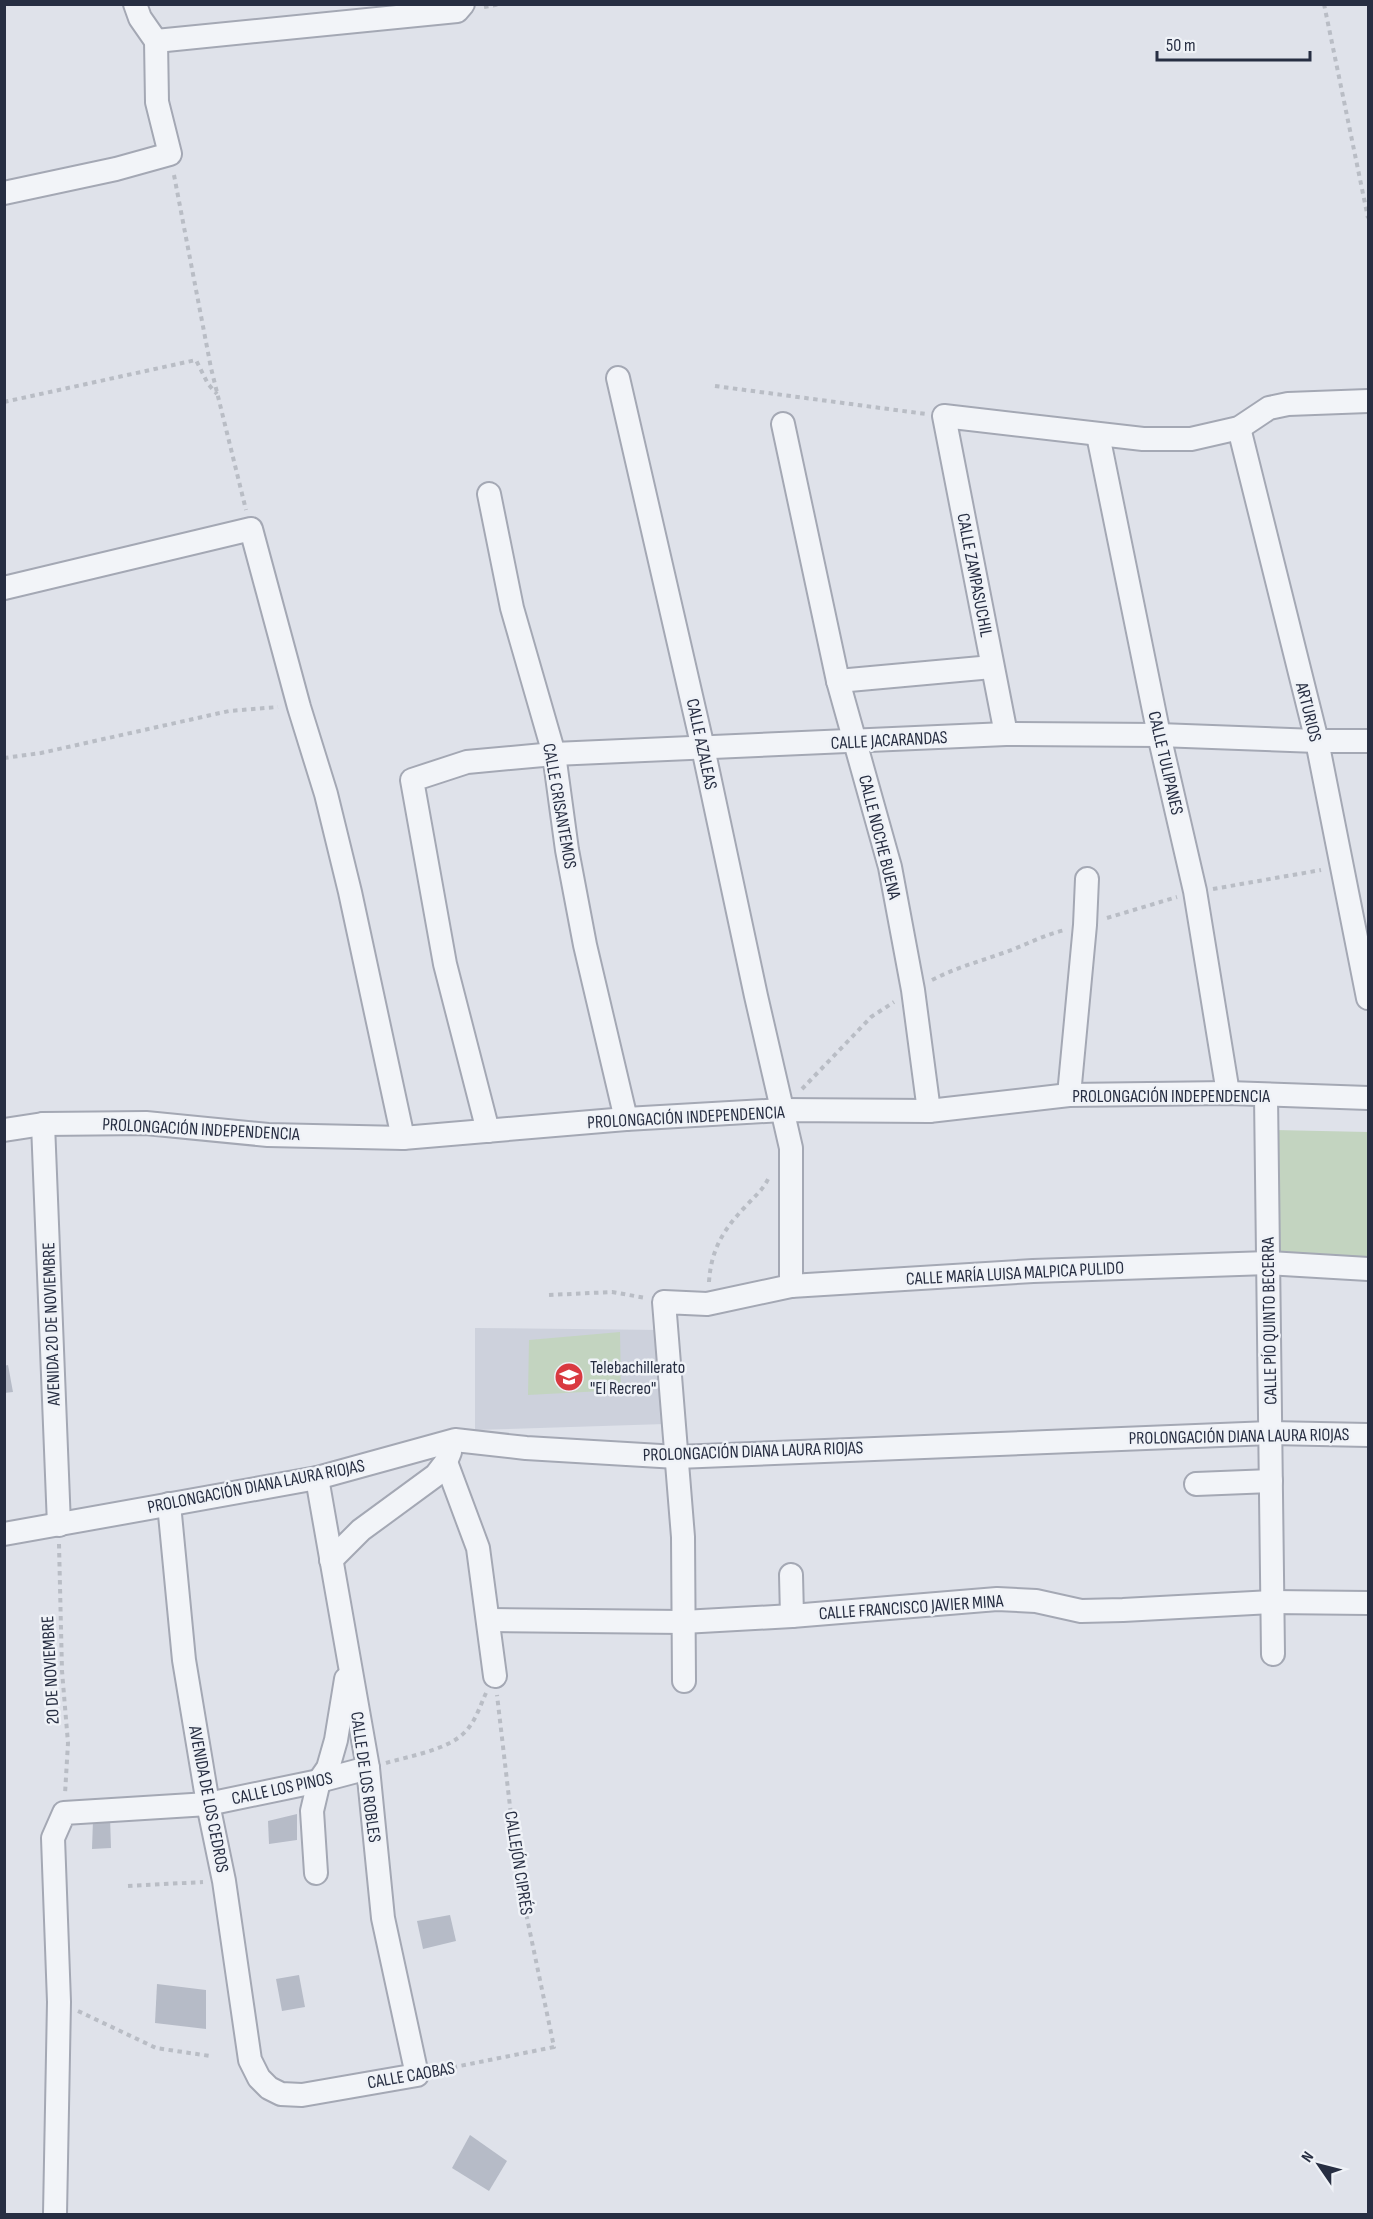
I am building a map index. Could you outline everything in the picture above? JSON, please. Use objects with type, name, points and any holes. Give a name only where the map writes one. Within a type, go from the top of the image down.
[{"type":"street","points":[[4,194],[116,169],[170,154],[157,102],[156,41],[140,18],[135,4]]},
{"type":"street","points":[[156,41],[457,10],[463,4]]},
{"type":"street","name":"CALLE AZALEAS","points":[[618,378],[703,748],[790,1148],[791,1286]]},
{"type":"street","points":[[944,416],[1143,440],[1191,439],[1239,428],[1269,408],[1288,404],[1368,401]]},
{"type":"street","name":"CALLE ZAMPASUCHIL","points":[[944,416],[1006,734]]},
{"type":"street","name":"CALLE NOCHE BUENA","points":[[783,424],[838,681],[890,867],[913,990],[929,1112]]},
{"type":"street","name":"ARTURIOS","points":[[1239,428],[1317,741],[1368,998]]},
{"type":"street","name":"CALLE TULIPANES","points":[[1098,435],[1159,735],[1196,891],[1228,1093]]},
{"type":"street","name":"CALLE CRISANTEMOS","points":[[489,494],[512,608],[554,754],[567,850],[585,945],[626,1119]]},
{"type":"street","points":[[4,588],[251,529],[299,707],[326,794],[350,892],[403,1138]]},
{"type":"street","points":[[838,681],[992,667]]},
{"type":"street","name":"CALLE JACARANDAS","points":[[488,1131],[446,964],[412,780],[467,762],[554,754],[1006,734],[1159,735],[1368,741]]},
{"type":"street","points":[[1069,1095],[1085,925],[1087,879]]},
{"type":"street","name":"PROLONGACIÓN INDEPENDENCIA","points":[[4,1130],[43,1124],[146,1123],[268,1135],[403,1138],[626,1119],[782,1110],[929,1112],[1069,1095],[1228,1093],[1368,1098]]},
{"type":"street","name":"CALLE PÍO QUINTO BECERRA","points":[[1266,1096],[1273,1654]]},
{"type":"street","name":"AVENIDA 20 DE NOVIEMBRE","points":[[43,1124],[59,1525]]},
{"type":"street","name":"CALLE MARÍA LUISA MALPICA PULIDO","points":[[664,1302],[707,1304],[791,1286],[1044,1271],[1268,1263],[1368,1269]]},
{"type":"street","points":[[664,1302],[683,1537],[684,1681]]},
{"type":"street","name":"PROLONGACIÓN DIANA LAURA RIOJAS","points":[[4,1534],[317,1478],[455,1440],[526,1448],[677,1457],[1270,1433],[1368,1435]]},
{"type":"street","points":[[331,1560],[361,1530],[436,1474],[446,1462],[455,1440]]},
{"type":"street","points":[[446,1462],[478,1548],[495,1676]]},
{"type":"street","name":"CALLE DE LOS ROBLES","points":[[317,1478],[368,1768],[383,1918],[417,2075]]},
{"type":"street","points":[[1196,1484],[1271,1481]]},
{"type":"street","name":"AVENIDA DE LOS CEDROS","points":[[169,1504],[184,1660],[208,1804],[224,1881],[250,2060],[259,2078],[268,2088]]},
{"type":"street","points":[[791,1575],[792,1616]]},
{"type":"street","name":"CALLE FRANCISCO JAVIER MINA","points":[[489,1620],[683,1622],[792,1616],[997,1599],[1036,1601],[1081,1611],[1272,1602],[1368,1603]]},
{"type":"street","points":[[316,1873],[312,1811],[319,1781],[328,1768],[336,1740],[349,1663]]},
{"type":"street","name":"CALLE LOS PINOS","points":[[64,1813],[208,1804],[319,1781],[368,1768]]},
{"type":"street","points":[[55,2214],[59,2002],[54,1838],[64,1813]]},
{"type":"street","name":"CALLE CAOBAS","points":[[268,2088],[281,2094],[302,2095],[417,2075]]},
{"type":"path","points":[[1324,4],[1368,218]]},
{"type":"path","points":[[170,154],[217,394],[251,529]]},
{"type":"path","points":[[4,402],[196,360],[208,384],[217,394]]},
{"type":"path","points":[[715,386],[944,416]]},
{"type":"path","points":[[4,758],[41,753],[229,711],[299,707]]},
{"type":"path","points":[[782,1110],[871,1017],[913,990],[966,964],[1004,953],[1051,933],[1196,891],[1260,882],[1341,866]]},
{"type":"path","points":[[707,1304],[710,1262],[715,1248],[734,1220],[766,1184],[771,1173]]},
{"type":"path","points":[[549,1294],[612,1292],[664,1302]]},
{"type":"path","name":"20 DE NOVIEMBRE","points":[[59,1525],[62,1671],[68,1743],[64,1813]]},
{"type":"path","points":[[368,1768],[448,1743],[464,1733],[474,1720],[495,1676]]},
{"type":"path","name":"CALLEJÓN CIPRÉS","points":[[495,1676],[518,1875],[554,2048]]},
{"type":"path","points":[[128,1886],[224,1881]]},
{"type":"path","points":[[59,2002],[156,2048],[210,2056]]},
{"type":"path","name":"CALLE CAOBAS","points":[[417,2075],[554,2048]]},
{"type":"shaded area","name":"Telebachillerato \"El Recreo\"","points":[[475,1328],[662,1330],[665,1424],[475,1430]]},
{"type":"green space","points":[[1275,1130],[1368,1132],[1368,1260],[1273,1258]]},
{"type":"green space","points":[[620,1332],[621,1390],[528,1395],[529,1340]]},
{"type":"building","points":[[8,1365],[13,1392],[4,1393],[4,1366]]},
{"type":"building","points":[[297,1814],[297,1840],[269,1844],[268,1821]]},
{"type":"building","points":[[110,1817],[111,1848],[92,1849],[93,1820]]},
{"type":"building","points":[[450,1915],[456,1941],[423,1949],[417,1921]]},
{"type":"building","points":[[299,1975],[305,2007],[282,2011],[276,1979]]},
{"type":"building","points":[[157,1984],[206,1990],[206,2029],[155,2023]]},
{"type":"building","points":[[470,2135],[507,2161],[489,2191],[452,2168]]},
{"type":"place","name":"Telebachillerato \"El Recreo\"","points":[[569,1377]]}]
